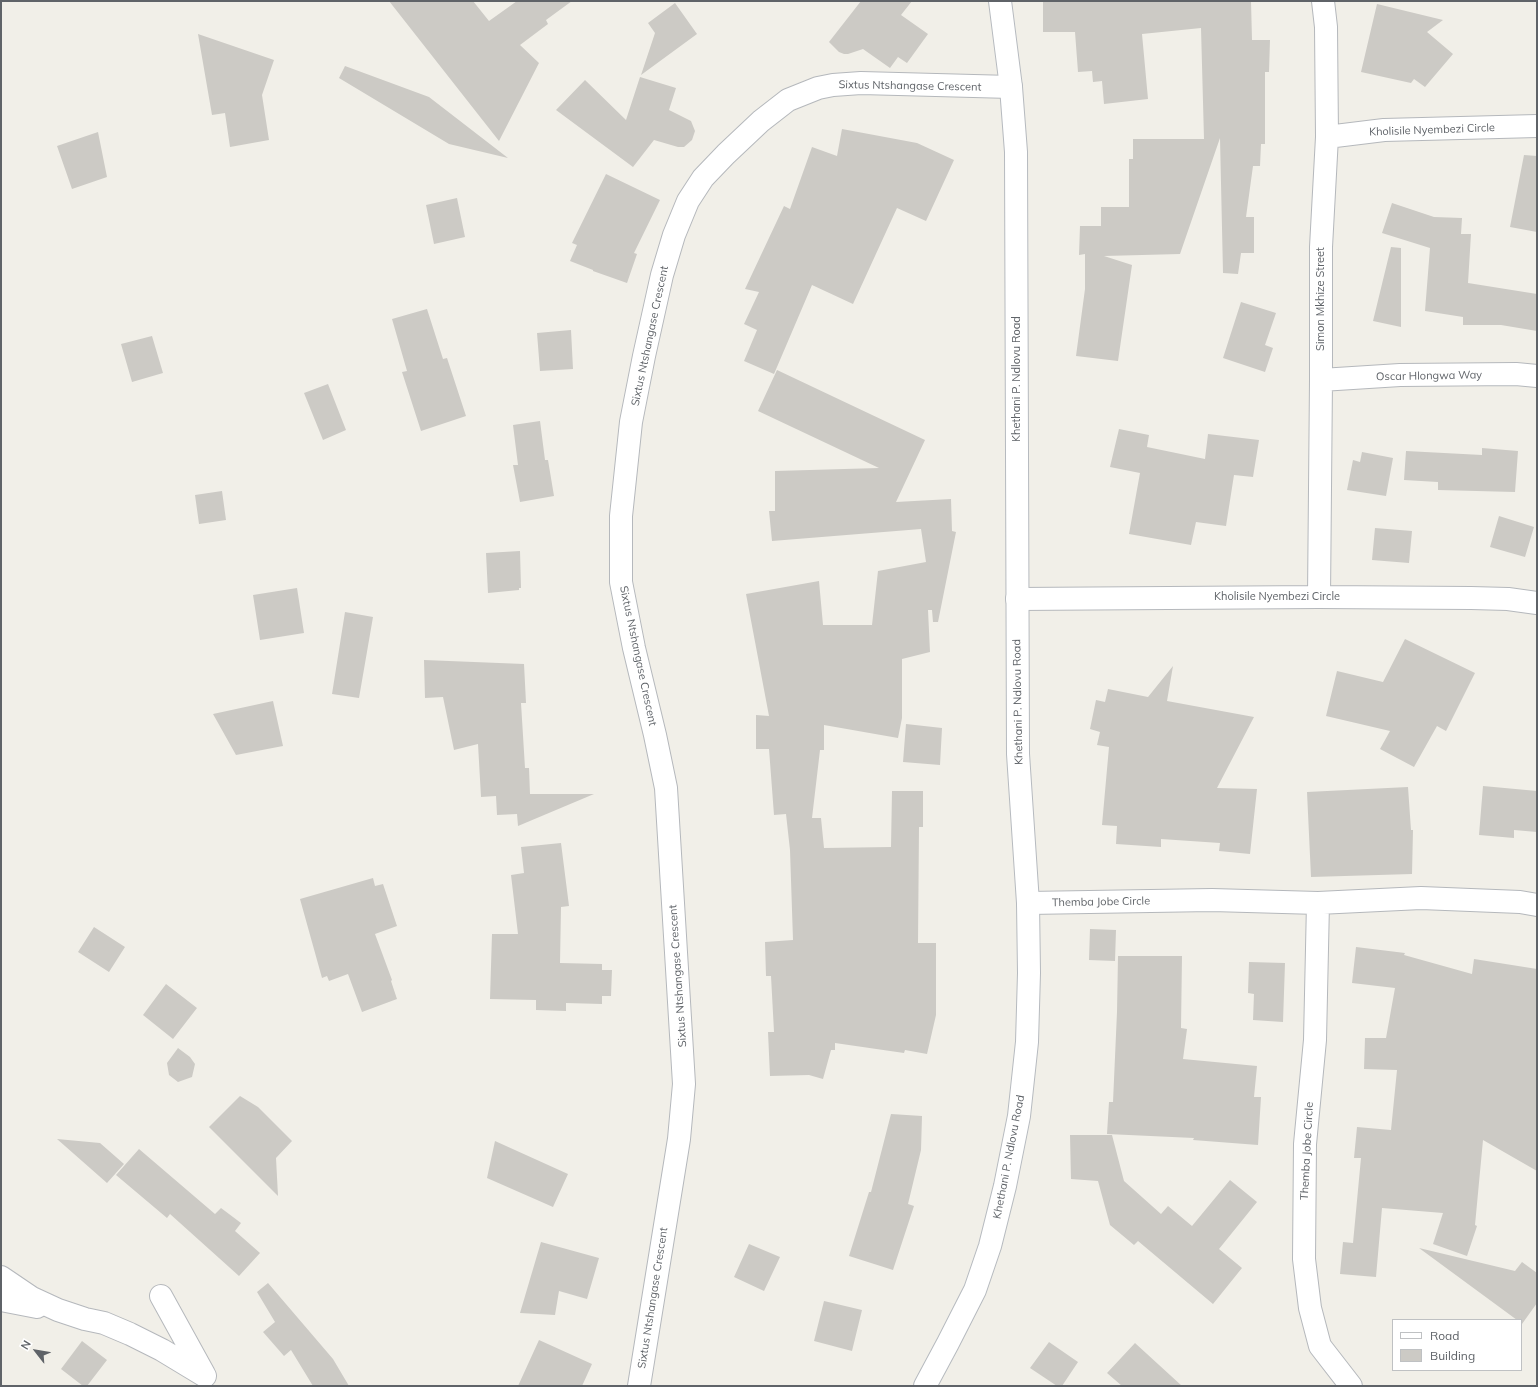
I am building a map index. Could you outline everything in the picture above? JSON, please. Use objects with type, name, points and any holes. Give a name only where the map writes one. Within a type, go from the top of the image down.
[{"type":"street","name":"Khethani P. Ndlovu Road","points":[[925,1386],[974,1290],[990,1246],[1005,1186],[1019,1116],[1027,1042],[1029,973],[1028,903],[1018,754],[1016,152],[1011,87],[1000,1]]},
{"type":"street","name":"Simon Mkhize Street","points":[[1319,597],[1321,247],[1327,137],[1326,27],[1323,1]]},
{"type":"street","name":"Sixtus Ntshangase Crescent","points":[[639,1386],[647,1329],[679,1140],[684,1084],[666,788],[634,648],[621,582],[621,516],[632,422],[644,356],[662,275],[674,235],[688,201],[704,178],[756,125],[788,100],[818,88],[833,85],[860,83],[1011,87]]},
{"type":"street","name":"Kholisile Nyembezi Circle","points":[[1327,137],[1384,130],[1537,126]]},
{"type":"street","name":"Oscar Hlongwa Way","points":[[1321,380],[1400,375],[1516,374],[1537,376]]},
{"type":"street","name":"Kholisile Nyembezi Circle","points":[[1017,600],[1319,597],[1508,599],[1537,603]]},
{"type":"street","name":"Themba Jobe Circle","points":[[1028,903],[1212,900],[1318,903],[1422,898],[1520,902],[1537,905]]},
{"type":"street","name":"Themba Jobe Circle","points":[[1318,903],[1315,1040],[1305,1144],[1304,1259],[1310,1308],[1320,1346],[1351,1386]]},
{"type":"street","points":[[1,1278],[32,1298],[58,1310],[85,1319],[104,1323],[130,1334],[162,1350],[207,1381]]},
{"type":"street","points":[[161,1296],[207,1381]]},
{"type":"street","points":[[1,1300],[58,1310]]},
{"type":"building","points":[[389,1],[473,1],[489,21],[517,1],[572,1],[546,20],[548,24],[520,45],[539,63],[499,141]]},
{"type":"building","points":[[861,1],[912,1],[901,15],[928,34],[907,63],[898,57],[890,68],[863,49],[844,54],[839,52],[829,42]]},
{"type":"building","points":[[1043,1],[1251,1],[1252,40],[1270,40],[1269,72],[1265,72],[1265,144],[1261,144],[1260,166],[1253,166],[1246,217],[1254,217],[1254,253],[1241,253],[1238,274],[1223,273],[1220,138],[1180,254],[1104,256],[1132,265],[1118,361],[1076,356],[1085,289],[1085,254],[1079,255],[1080,226],[1101,226],[1101,207],[1129,207],[1129,159],[1133,159],[1133,139],[1204,139],[1201,28],[1142,34],[1148,99],[1104,104],[1102,81],[1093,82],[1092,71],[1078,72],[1075,32],[1043,32]]},
{"type":"building","points":[[675,3],[697,34],[641,75],[655,33],[648,23]]},
{"type":"building","points":[[1377,4],[1443,20],[1427,32],[1453,54],[1425,87],[1414,79],[1411,83],[1361,72]]},
{"type":"building","points":[[198,34],[274,60],[262,95],[269,140],[230,147],[225,113],[212,115]]},
{"type":"building","points":[[345,66],[429,97],[508,158],[449,144],[339,78]]},
{"type":"building","points":[[640,77],[676,88],[669,110],[691,121],[695,131],[692,140],[684,147],[678,147],[654,140],[633,167],[556,110],[585,80],[626,120]]},
{"type":"building","points":[[842,129],[917,143],[954,160],[926,221],[897,208],[853,304],[812,285],[774,374],[744,361],[757,330],[744,324],[759,292],[745,289],[784,206],[790,209],[812,147],[837,156]]},
{"type":"building","points":[[98,132],[107,177],[72,189],[57,146]]},
{"type":"building","points":[[1524,155],[1537,156],[1537,232],[1510,227]]},
{"type":"building","points":[[606,174],[660,200],[634,253],[637,254],[627,283],[570,261],[577,245],[572,243]]},
{"type":"building","points":[[457,198],[465,237],[434,244],[426,205]]},
{"type":"building","points":[[1392,203],[1434,217],[1462,218],[1461,234],[1471,234],[1468,283],[1537,294],[1537,331],[1501,325],[1463,325],[1463,317],[1425,311],[1430,248],[1382,233]]},
{"type":"building","points":[[1391,247],[1401,248],[1401,327],[1373,321]]},
{"type":"building","points":[[1241,302],[1276,313],[1265,345],[1273,348],[1265,372],[1223,358]]},
{"type":"building","points":[[427,309],[443,359],[447,358],[466,416],[421,431],[402,372],[407,371],[392,319]]},
{"type":"building","points":[[571,330],[573,369],[540,371],[537,333]]},
{"type":"building","points":[[152,336],[163,373],[132,382],[121,344]]},
{"type":"building","points":[[777,370],[925,440],[896,502],[951,499],[952,531],[956,532],[938,622],[933,622],[932,610],[928,610],[930,652],[902,659],[902,718],[898,738],[824,725],[824,750],[820,750],[812,818],[821,818],[824,848],[891,847],[892,791],[923,791],[923,827],[919,827],[918,943],[936,943],[936,1015],[927,1054],[905,1050],[904,1053],[835,1043],[835,1050],[831,1050],[823,1079],[809,1075],[770,1076],[768,1032],[774,1032],[771,976],[766,976],[765,942],[793,940],[790,850],[786,814],[774,815],[769,749],[756,749],[756,715],[769,716],[746,594],[819,581],[823,625],[872,625],[878,571],[926,562],[921,529],[772,541],[769,511],[775,511],[775,471],[879,468],[758,411]]},
{"type":"building","points":[[328,384],[346,430],[323,440],[304,393]]},
{"type":"building","points":[[540,421],[545,460],[548,460],[554,496],[520,502],[513,465],[518,465],[513,425]]},
{"type":"building","points":[[1119,429],[1149,435],[1147,447],[1205,459],[1208,434],[1259,440],[1253,477],[1234,475],[1226,526],[1196,522],[1191,545],[1129,534],[1140,473],[1110,467]]},
{"type":"building","points":[[1482,448],[1518,451],[1515,492],[1438,490],[1438,482],[1404,480],[1406,451],[1482,455]]},
{"type":"building","points":[[1362,452],[1393,458],[1386,496],[1347,490],[1353,460],[1360,462]]},
{"type":"building","points":[[222,491],[226,520],[199,524],[195,495]]},
{"type":"building","points":[[1499,516],[1534,527],[1525,557],[1490,547]]},
{"type":"building","points":[[1375,528],[1412,531],[1409,563],[1372,560]]},
{"type":"building","points":[[520,551],[521,588],[519,588],[519,590],[488,593],[486,553]]},
{"type":"building","points":[[297,588],[304,633],[260,640],[253,595]]},
{"type":"building","points":[[345,612],[373,617],[359,698],[332,694]]},
{"type":"building","points":[[1405,639],[1475,673],[1446,731],[1437,726],[1414,767],[1380,749],[1390,731],[1326,716],[1337,671],[1383,682]]},
{"type":"building","points":[[424,660],[524,664],[526,703],[521,703],[525,768],[529,768],[530,794],[594,794],[518,826],[517,814],[497,815],[496,796],[481,797],[478,744],[454,750],[443,697],[425,698]]},
{"type":"building","points":[[1173,666],[1167,701],[1254,717],[1217,788],[1257,789],[1250,854],[1219,851],[1220,843],[1161,839],[1161,847],[1116,844],[1117,826],[1102,825],[1109,747],[1097,745],[1100,732],[1090,729],[1096,700],[1105,702],[1108,689],[1148,697]]},
{"type":"building","points":[[273,701],[283,746],[236,755],[213,714]]},
{"type":"building","points":[[906,724],[942,728],[940,765],[903,762]]},
{"type":"building","points":[[1483,786],[1537,791],[1537,832],[1514,830],[1514,838],[1479,835]]},
{"type":"building","points":[[1408,787],[1411,830],[1413,830],[1412,874],[1311,877],[1307,792]]},
{"type":"building","points":[[561,843],[569,906],[561,907],[560,963],[602,964],[602,970],[612,970],[611,996],[602,996],[602,1004],[566,1003],[566,1011],[536,1010],[536,1000],[490,999],[492,934],[518,934],[511,875],[524,873],[521,847]]},
{"type":"building","points":[[373,878],[375,886],[383,884],[397,926],[375,934],[392,980],[391,981],[397,999],[362,1012],[348,974],[329,981],[327,976],[322,978],[300,899]]},
{"type":"building","points":[[94,927],[125,947],[109,972],[78,952]]},
{"type":"building","points":[[1090,929],[1116,930],[1115,961],[1089,960]]},
{"type":"building","points":[[1356,947],[1405,953],[1404,955],[1472,974],[1474,959],[1537,969],[1537,1171],[1483,1140],[1475,1225],[1477,1226],[1467,1256],[1433,1244],[1443,1213],[1382,1208],[1376,1277],[1340,1274],[1343,1242],[1353,1243],[1361,1158],[1354,1158],[1357,1127],[1391,1130],[1397,1070],[1364,1069],[1365,1038],[1386,1038],[1395,988],[1352,983]]},
{"type":"building","points":[[1118,956],[1182,956],[1181,1028],[1187,1029],[1183,1059],[1257,1066],[1254,1097],[1261,1097],[1258,1145],[1193,1140],[1194,1138],[1107,1134],[1109,1102],[1113,1102]]},
{"type":"building","points":[[1249,962],[1285,963],[1283,1022],[1253,1020],[1254,994],[1248,993]]},
{"type":"building","points":[[166,984],[197,1008],[173,1039],[143,1015]]},
{"type":"building","points":[[178,1048],[190,1057],[195,1064],[192,1077],[178,1082],[169,1075],[167,1063]]},
{"type":"building","points":[[240,1096],[258,1107],[292,1141],[276,1158],[278,1196],[209,1127]]},
{"type":"building","points":[[891,1114],[922,1116],[921,1150],[908,1204],[914,1206],[893,1270],[849,1256],[869,1192],[871,1192]]},
{"type":"building","points":[[1070,1135],[1112,1135],[1124,1181],[1161,1214],[1168,1206],[1192,1226],[1230,1180],[1257,1202],[1219,1249],[1242,1268],[1213,1304],[1138,1241],[1134,1245],[1110,1225],[1098,1181],[1071,1179]]},
{"type":"building","points":[[57,1139],[100,1143],[124,1164],[107,1183]]},
{"type":"building","points":[[495,1141],[568,1174],[553,1207],[487,1178]]},
{"type":"building","points":[[139,1149],[215,1214],[221,1208],[241,1223],[235,1231],[260,1253],[239,1276],[170,1214],[167,1218],[116,1175]]},
{"type":"building","points":[[541,1242],[599,1258],[587,1299],[559,1291],[555,1315],[520,1313]]},
{"type":"building","points":[[749,1244],[780,1257],[764,1291],[734,1277]]},
{"type":"building","points":[[1419,1248],[1515,1271],[1522,1262],[1537,1273],[1537,1303],[1522,1324],[1522,1319],[1516,1319]]},
{"type":"building","points":[[268,1283],[333,1359],[349,1386],[313,1386],[291,1350],[284,1356],[263,1332],[275,1322],[257,1292]]},
{"type":"building","points":[[824,1301],[862,1310],[852,1351],[814,1341]]},
{"type":"building","points":[[539,1340],[592,1364],[582,1386],[518,1386]]},
{"type":"building","points":[[82,1341],[107,1360],[87,1386],[83,1386],[61,1369]]},
{"type":"building","points":[[1049,1342],[1078,1362],[1062,1386],[1057,1386],[1030,1368]]},
{"type":"building","points":[[1135,1343],[1182,1386],[1122,1386],[1107,1373]]}]
